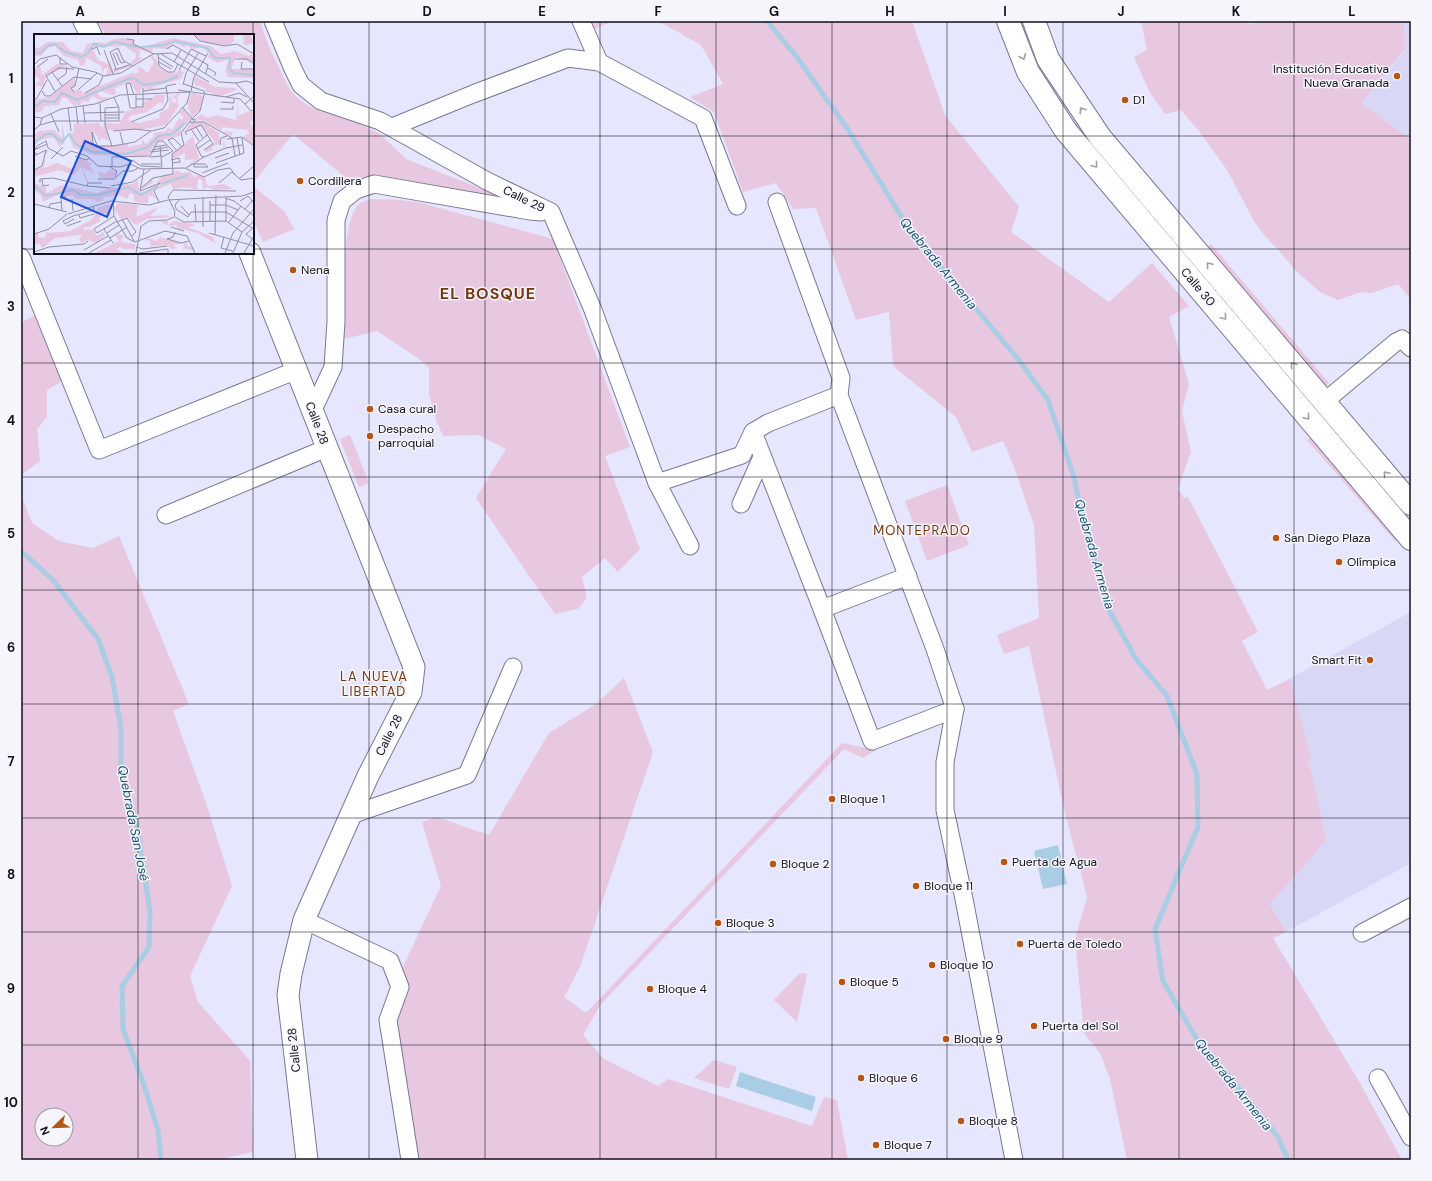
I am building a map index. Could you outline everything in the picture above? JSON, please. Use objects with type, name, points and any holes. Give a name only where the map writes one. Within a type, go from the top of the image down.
[{"type":"main road","name":"Calle 30","points":[[1008,21],[1028,72],[1066,131],[1411,539]]},
{"type":"main road","name":"Calle 30","points":[[1037,31],[1048,59],[1100,137],[1411,504]]},
{"type":"street","points":[[84,21],[91,34]]},
{"type":"street","name":"Calle 29","points":[[273,21],[301,85],[321,101],[380,121],[487,181],[551,212],[593,310],[657,483],[690,546]]},
{"type":"street","points":[[581,21],[599,62]]},
{"type":"street","points":[[1037,31],[1044,29],[1049,21]]},
{"type":"street","points":[[392,127],[568,58],[599,62],[703,118],[737,206]]},
{"type":"street","points":[[312,410],[333,367],[336,322],[336,220],[342,201],[356,190],[374,184],[530,211],[551,212]]},
{"type":"street","points":[[777,202],[841,378],[839,395],[935,649],[955,709],[945,762],[945,810],[964,899],[1014,1160]]},
{"type":"street","name":"Calle 28","points":[[250,254],[414,667],[411,692],[368,776],[304,920],[291,974],[288,995],[307,1160]]},
{"type":"street","points":[[21,257],[99,450],[297,370]]},
{"type":"street","points":[[1324,402],[1396,342],[1402,339],[1411,348]]},
{"type":"street","points":[[657,483],[742,455],[754,432],[768,423],[839,395]]},
{"type":"street","points":[[754,432],[762,457],[872,741],[955,709]]},
{"type":"street","points":[[166,515],[327,448]]},
{"type":"street","points":[[741,504],[762,457]]},
{"type":"street","points":[[822,609],[908,576]]},
{"type":"street","points":[[351,815],[467,775],[513,667]]},
{"type":"street","points":[[1362,933],[1411,907]]},
{"type":"street","points":[[304,920],[390,961],[400,987],[388,1020],[410,1160]]},
{"type":"street","points":[[1378,1078],[1411,1137]]},
{"type":"shaded area","points":[[97,21],[260,21],[269,47],[290,90],[301,101],[316,110],[358,123],[380,134],[406,159],[520,204],[379,176],[346,178],[293,134],[254,182],[254,34],[105,34]]},
{"type":"shaded area","points":[[590,21],[614,21],[594,29]]},
{"type":"shaded area","points":[[658,21],[912,21],[945,115],[1019,207],[1011,232],[1109,302],[1152,263],[1189,306],[1169,317],[1189,384],[1182,411],[1191,452],[1178,489],[1184,498],[1188,497],[1258,632],[1242,641],[1267,690],[1290,679],[1311,758],[1308,760],[1316,790],[1326,841],[1270,904],[1286,932],[1273,938],[1361,1085],[1402,1160],[1127,1160],[1110,1079],[1100,1053],[1084,1033],[1075,939],[1087,897],[1064,809],[1029,646],[1004,654],[997,635],[1039,618],[1034,525],[1013,464],[1003,441],[972,452],[956,417],[893,366],[889,312],[856,320],[816,208],[793,209],[776,183],[743,192],[714,112],[690,97],[723,84],[701,45]]},
{"type":"shaded area","points":[[1141,21],[1241,21],[1251,24],[1260,21],[1404,21],[1405,49],[1361,103],[1411,140],[1411,299],[1398,284],[1372,293],[1361,292],[1338,300],[1320,292],[1295,270],[1264,235],[1254,221],[1227,170],[1199,131],[1181,110],[1165,114],[1149,91],[1134,57],[1147,50]]},
{"type":"shaded area","name":"Institución Educativa Nueva Granada","points":[[1404,21],[1411,21],[1411,140],[1361,103],[1405,50]]},
{"type":"shaded area","points":[[254,187],[285,212],[294,229],[263,242],[254,223]]},
{"type":"shaded area","points":[[370,199],[401,200],[421,203],[553,239],[630,447],[605,456],[640,549],[618,572],[605,558],[582,577],[587,598],[578,609],[555,614],[476,498],[506,449],[479,435],[443,436],[436,420],[429,394],[429,368],[422,361],[377,331],[344,339],[344,268],[349,228],[353,214],[359,204]]},
{"type":"shaded area","points":[[1211,244],[1329,383],[1325,387],[1207,248]]},
{"type":"shaded area","points":[[39,313],[64,380],[47,390],[47,417],[37,429],[40,461],[21,475],[21,323]]},
{"type":"shaded area","points":[[1286,372],[1411,520],[1411,524],[1284,373]]},
{"type":"shaded area","points":[[350,435],[369,483],[359,487],[340,439]]},
{"type":"shaded area","points":[[1310,438],[1399,537],[1396,542],[1307,440]]},
{"type":"shaded area","points":[[947,485],[969,545],[927,561],[905,501]]},
{"type":"shaded area","points":[[21,495],[32,523],[59,541],[93,548],[119,536],[189,704],[173,711],[207,806],[232,886],[190,976],[198,1002],[250,1061],[253,1152],[216,1160],[21,1160]]},
{"type":"shaded area","points":[[1411,612],[1411,863],[1286,932],[1270,904],[1326,841],[1316,790],[1287,680]]},
{"type":"shaded area","points":[[624,678],[653,752],[580,967],[564,997],[586,1013],[842,743],[866,748],[910,732],[912,737],[885,744],[863,758],[844,749],[601,1004],[583,1035],[604,1059],[658,1086],[668,1079],[812,1126],[824,1097],[837,1100],[848,1160],[406,1160],[395,1022],[409,986],[401,971],[441,886],[422,822],[437,817],[489,835],[549,733],[596,704]]},
{"type":"shaded area","points":[[1058,845],[1067,884],[1043,889],[1034,851]]},
{"type":"shaded area","points":[[800,973],[807,974],[797,1022],[774,1000]]},
{"type":"shaded area","points":[[714,1060],[737,1067],[729,1089],[694,1078]]},
{"type":"shaded area","points":[[740,1072],[816,1097],[812,1111],[736,1086]]},
{"type":"waterway","name":"Quebrada Armenia","points":[[767,21],[796,56],[847,128],[911,232],[1018,359],[1048,400],[1074,477],[1083,521],[1109,610],[1136,659],[1167,696],[1197,774],[1198,827],[1155,929],[1163,981],[1203,1050],[1225,1071],[1278,1137],[1288,1160]]},
{"type":"waterway","name":"Quebrada San José","points":[[21,551],[53,580],[98,639],[112,677],[121,728],[121,773],[137,825],[150,912],[149,947],[122,986],[123,1029],[143,1082],[158,1130],[161,1160]]},
{"type":"place","name":"Institución Educativa Nueva Granada","points":[[1397,76]]},
{"type":"place","name":"D1","points":[[1125,100]]},
{"type":"place","name":"Cordillera","points":[[300,181]]},
{"type":"place","name":"Nena","points":[[293,270]]},
{"type":"place","name":"Casa cural","points":[[370,409]]},
{"type":"place","name":"Despacho parroquial","points":[[370,436]]},
{"type":"place","name":"San Diego Plaza","points":[[1276,538]]},
{"type":"place","name":"Olímpica","points":[[1339,562]]},
{"type":"place","name":"Smart Fit","points":[[1370,660]]},
{"type":"place","name":"Bloque 1","points":[[832,799]]},
{"type":"place","name":"Puerta de Agua","points":[[1004,862]]},
{"type":"place","name":"Bloque 2","points":[[773,864]]},
{"type":"place","name":"Bloque 11","points":[[916,886]]},
{"type":"place","name":"Bloque 3","points":[[718,923]]},
{"type":"place","name":"Puerta de Toledo","points":[[1020,944]]},
{"type":"place","name":"Bloque 10","points":[[932,965]]},
{"type":"place","name":"Bloque 5","points":[[842,982]]},
{"type":"place","name":"Bloque 4","points":[[650,989]]},
{"type":"place","name":"Puerta del Sol","points":[[1034,1026]]},
{"type":"place","name":"Bloque 9","points":[[946,1039]]},
{"type":"place","name":"Bloque 6","points":[[861,1078]]},
{"type":"place","name":"Bloque 8","points":[[961,1121]]},
{"type":"place","name":"Bloque 7","points":[[876,1145]]},
{"type":"district","name":"EL BOSQUE","points":[[488,293]]},
{"type":"district","name":"MONTEPRADO","points":[[922,530]]},
{"type":"district","name":"LA NUEVA LIBERTAD","points":[[374,684]]}]
